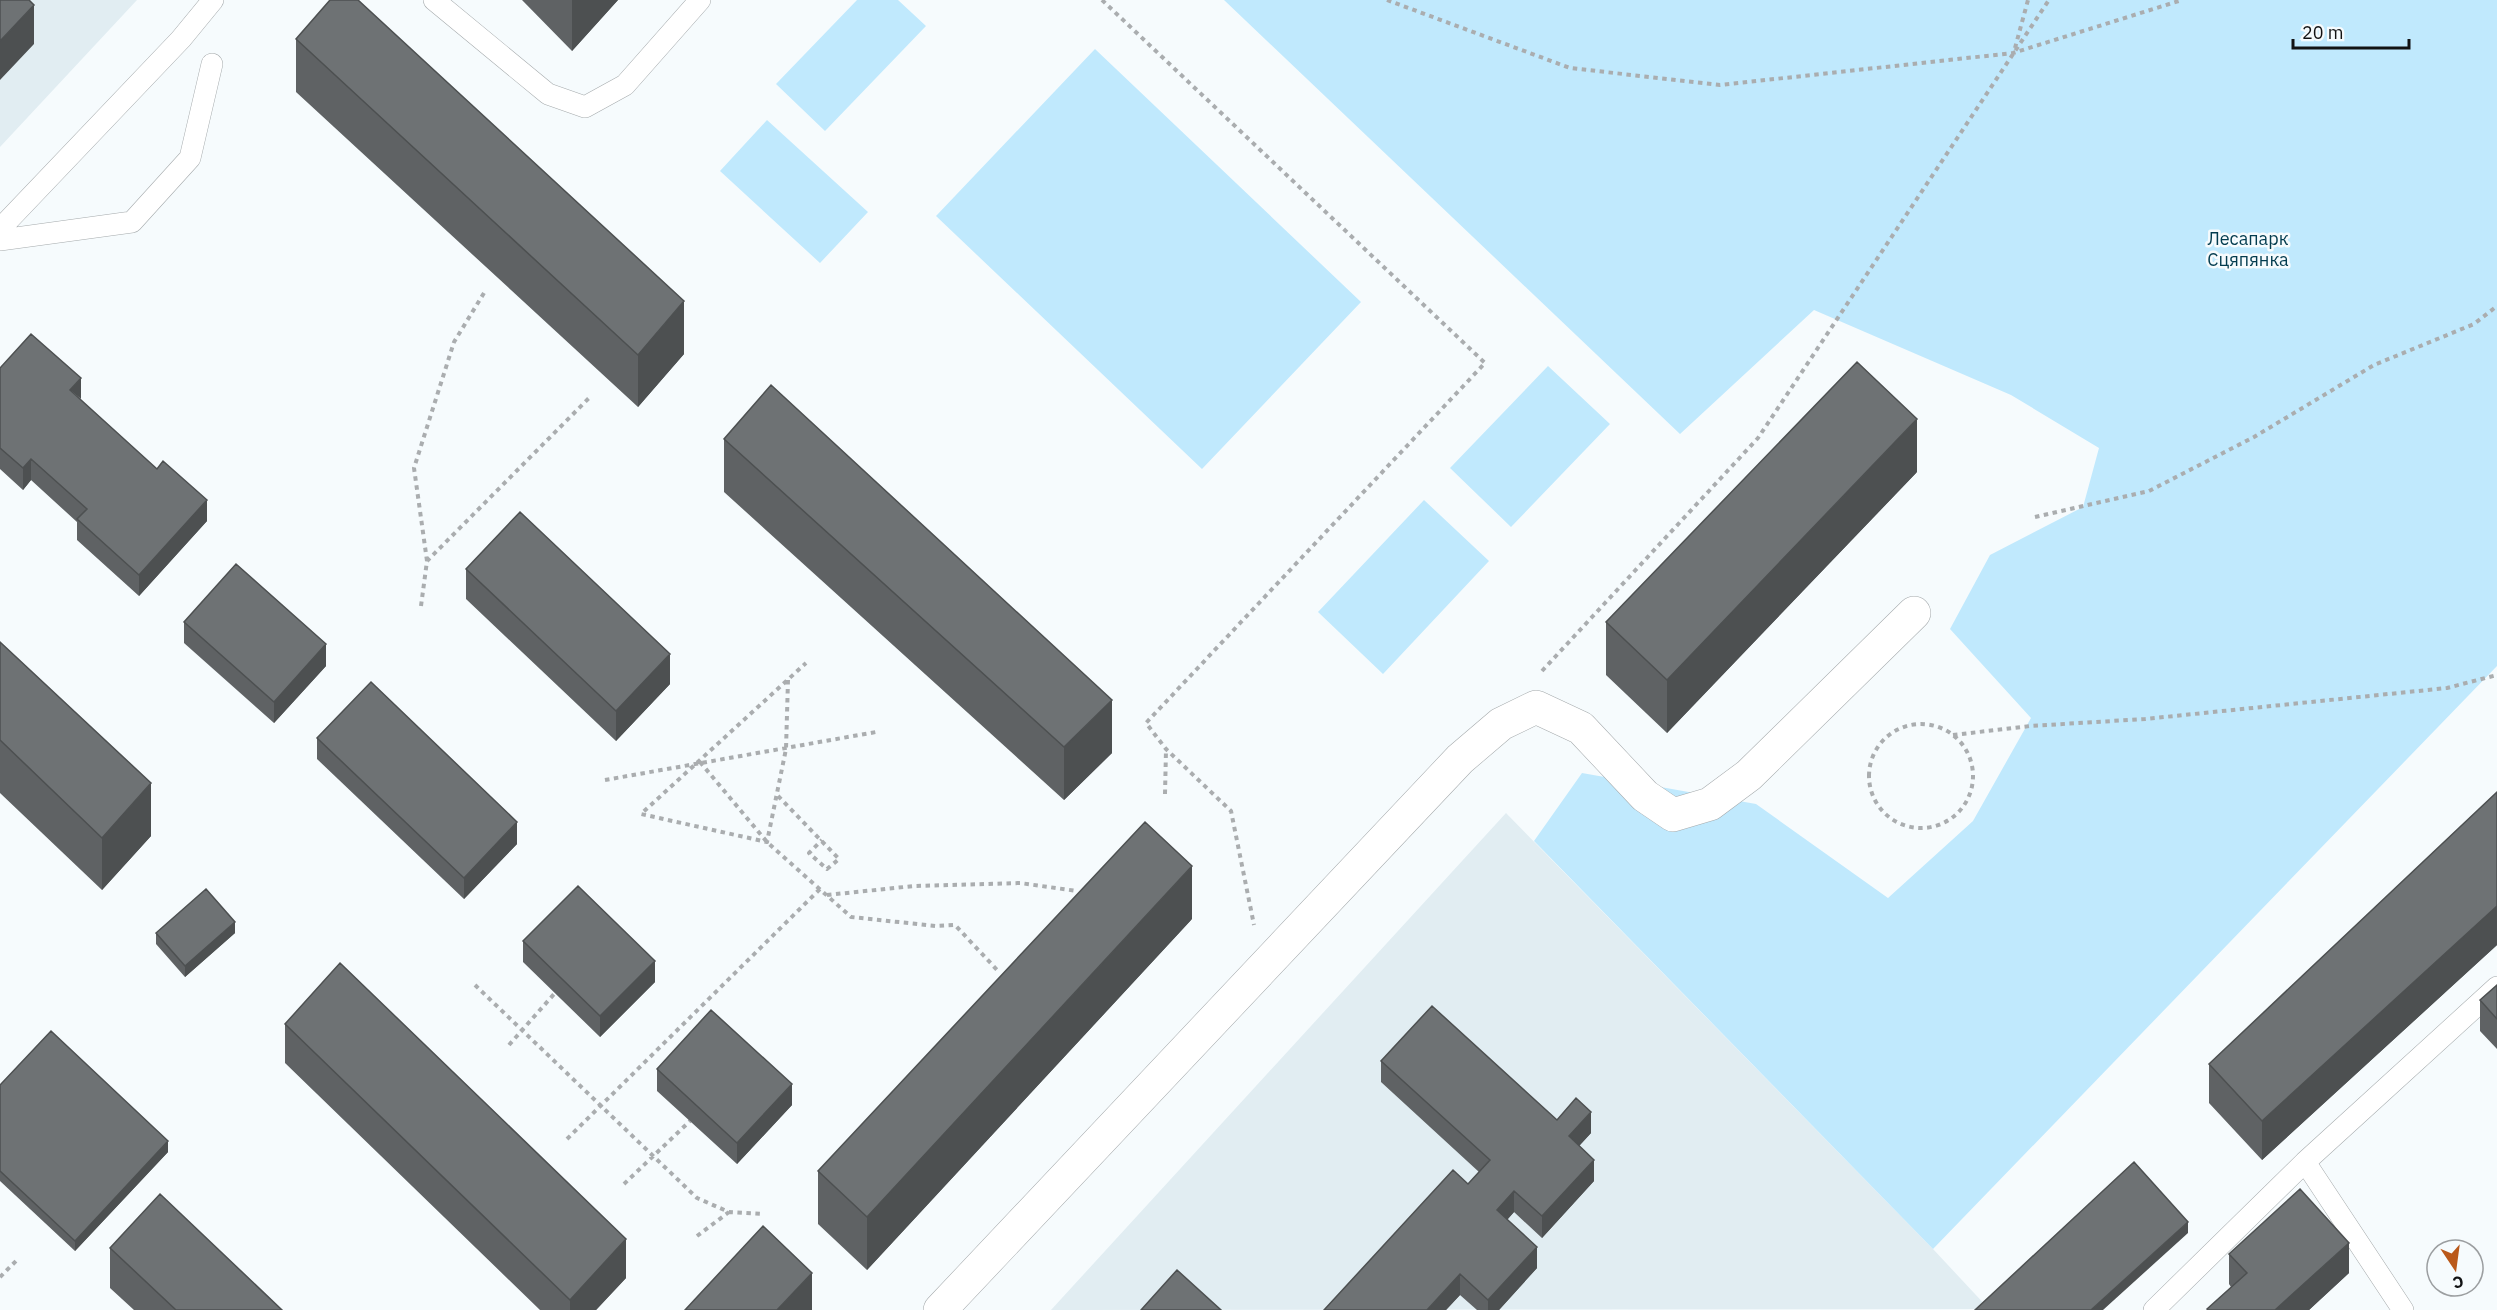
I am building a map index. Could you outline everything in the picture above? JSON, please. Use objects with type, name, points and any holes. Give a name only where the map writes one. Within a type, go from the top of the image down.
[{"type":"street","points":[[940,1310],[1460,759],[1501,724],[1536,707],[1581,728],[1645,796],[1673,815],[1710,804],[1749,775],[1914,613]]},
{"type":"lane","points":[[0,229],[181,39],[213,0]]},
{"type":"lane","points":[[434,0],[548,94],[585,107],[625,85],[700,0]]},
{"type":"lane","points":[[0,240],[132,222],[190,158],[212,64]]},
{"type":"lane","points":[[2154,1310],[2305,1162],[2497,987]]},
{"type":"lane","points":[[2305,1162],[2403,1310]]},
{"type":"path","points":[[1102,0],[1485,363],[1146,723],[1166,749],[1231,812],[1262,967]]},
{"type":"path","points":[[1387,0],[1570,68],[1720,85],[2013,53],[2182,0]]},
{"type":"path","points":[[2013,53],[2028,0]]},
{"type":"path","points":[[1540,672],[1758,438],[2049,0]]},
{"type":"path","points":[[421,606],[427,561],[414,468],[454,342],[484,293]]},
{"type":"path","points":[[2035,517],[2149,491],[2254,437],[2374,365],[2474,324],[2497,306]]},
{"type":"path","points":[[427,561],[591,396]]},
{"type":"path","points":[[767,842],[641,814],[806,663]]},
{"type":"path","points":[[1953,735],[1964,747],[1971,762],[1973,778],[1970,794],[1962,808],[1950,819],[1935,826],[1919,828],[1903,825],[1889,817],[1877,805],[1870,790],[1870,766],[1880,744],[1892,732],[1906,726],[1923,723],[1939,727],[1953,735],[2030,726],[2145,719],[2447,688],[2497,675]]},
{"type":"path","points":[[767,842],[786,749],[788,680]]},
{"type":"path","points":[[605,780],[876,732]]},
{"type":"path","points":[[1165,794],[1166,749]]},
{"type":"path","points":[[700,762],[767,842],[851,917],[955,926],[999,972]]},
{"type":"path","points":[[778,795],[822,840],[839,859],[827,869],[809,853],[822,840]]},
{"type":"path","points":[[827,896],[914,886],[1020,883],[1077,891]]},
{"type":"path","points":[[567,1139],[820,889]]},
{"type":"path","points":[[475,985],[697,1198],[729,1212],[762,1214]]},
{"type":"path","points":[[509,1045],[555,993]]},
{"type":"path","points":[[624,1184],[690,1121]]},
{"type":"path","points":[[697,1236],[729,1212]]},
{"type":"path","points":[[0,1277],[18,1258]]},
{"type":"shaded area","points":[[0,0],[137,0],[0,147]]},
{"type":"shaded area","points":[[1506,813],[1933,1249],[1989,1309],[1051,1310]]},
{"type":"green space","points":[[857,0],[898,0],[926,26],[825,131],[776,84]]},
{"type":"green space","name":"Лесапарк Сцяпянка","points":[[1224,0],[2497,0],[2497,666],[1933,1249],[1534,841],[1582,773],[1756,804],[1888,898],[1973,821],[2031,718],[1950,629],[1990,555],[2083,507],[2099,448],[2011,395],[1814,310],[1680,434]]},
{"type":"green space","points":[[1095,49],[1361,302],[1202,469],[936,216]]},
{"type":"green space","points":[[767,120],[868,212],[820,263],[720,171]]},
{"type":"green space","points":[[1548,366],[1610,424],[1511,527],[1450,468]]},
{"type":"green space","points":[[1424,500],[1489,561],[1383,674],[1318,612]]},
{"type":"building","points":[[0,0],[29,0],[34,5],[0,41]]},
{"type":"building","points":[[330,0],[358,0],[684,301],[638,355],[296,39]]},
{"type":"building","points":[[31,334],[81,378],[70,390],[157,469],[163,461],[207,500],[139,575],[77,519],[87,509],[31,459],[23,468],[0,448],[0,368]]},
{"type":"building","points":[[1857,362],[1917,419],[1667,680],[1606,622]]},
{"type":"building","points":[[771,385],[1112,700],[1064,747],[724,439]]},
{"type":"building","points":[[520,512],[670,654],[616,711],[466,569]]},
{"type":"building","points":[[236,564],[326,644],[274,702],[184,622]]},
{"type":"building","points":[[0,642],[151,783],[102,838],[0,740]]},
{"type":"building","points":[[371,682],[517,822],[464,878],[317,738]]},
{"type":"building","points":[[2497,792],[2497,906],[2262,1121],[2209,1064]]},
{"type":"building","points":[[1145,822],[1192,866],[867,1217],[818,1171]]},
{"type":"building","points":[[578,886],[655,961],[600,1016],[523,941]]},
{"type":"building","points":[[206,889],[235,922],[185,966],[156,933]]},
{"type":"building","points":[[340,963],[626,1239],[570,1300],[285,1024]]},
{"type":"building","points":[[2497,985],[2497,1019],[2480,1000]]},
{"type":"building","points":[[1432,1006],[1557,1120],[1576,1098],[1591,1112],[1569,1136],[1594,1160],[1542,1216],[1514,1191],[1497,1210],[1537,1247],[1488,1300],[1460,1274],[1427,1310],[1324,1310],[1453,1170],[1468,1184],[1490,1160],[1381,1061]]},
{"type":"building","points":[[711,1010],[792,1084],[737,1143],[657,1069]]},
{"type":"building","points":[[51,1031],[168,1141],[75,1241],[0,1171],[0,1085]]},
{"type":"building","points":[[2134,1162],[2188,1222],[2091,1310],[1975,1310]]},
{"type":"building","points":[[2300,1189],[2349,1243],[2275,1310],[2208,1310],[2247,1273],[2229,1254]]},
{"type":"building","points":[[160,1194],[282,1310],[176,1310],[110,1248]]},
{"type":"building","points":[[763,1226],[812,1273],[777,1310],[685,1310]]},
{"type":"building","points":[[1177,1270],[1221,1310],[1141,1310]]}]
